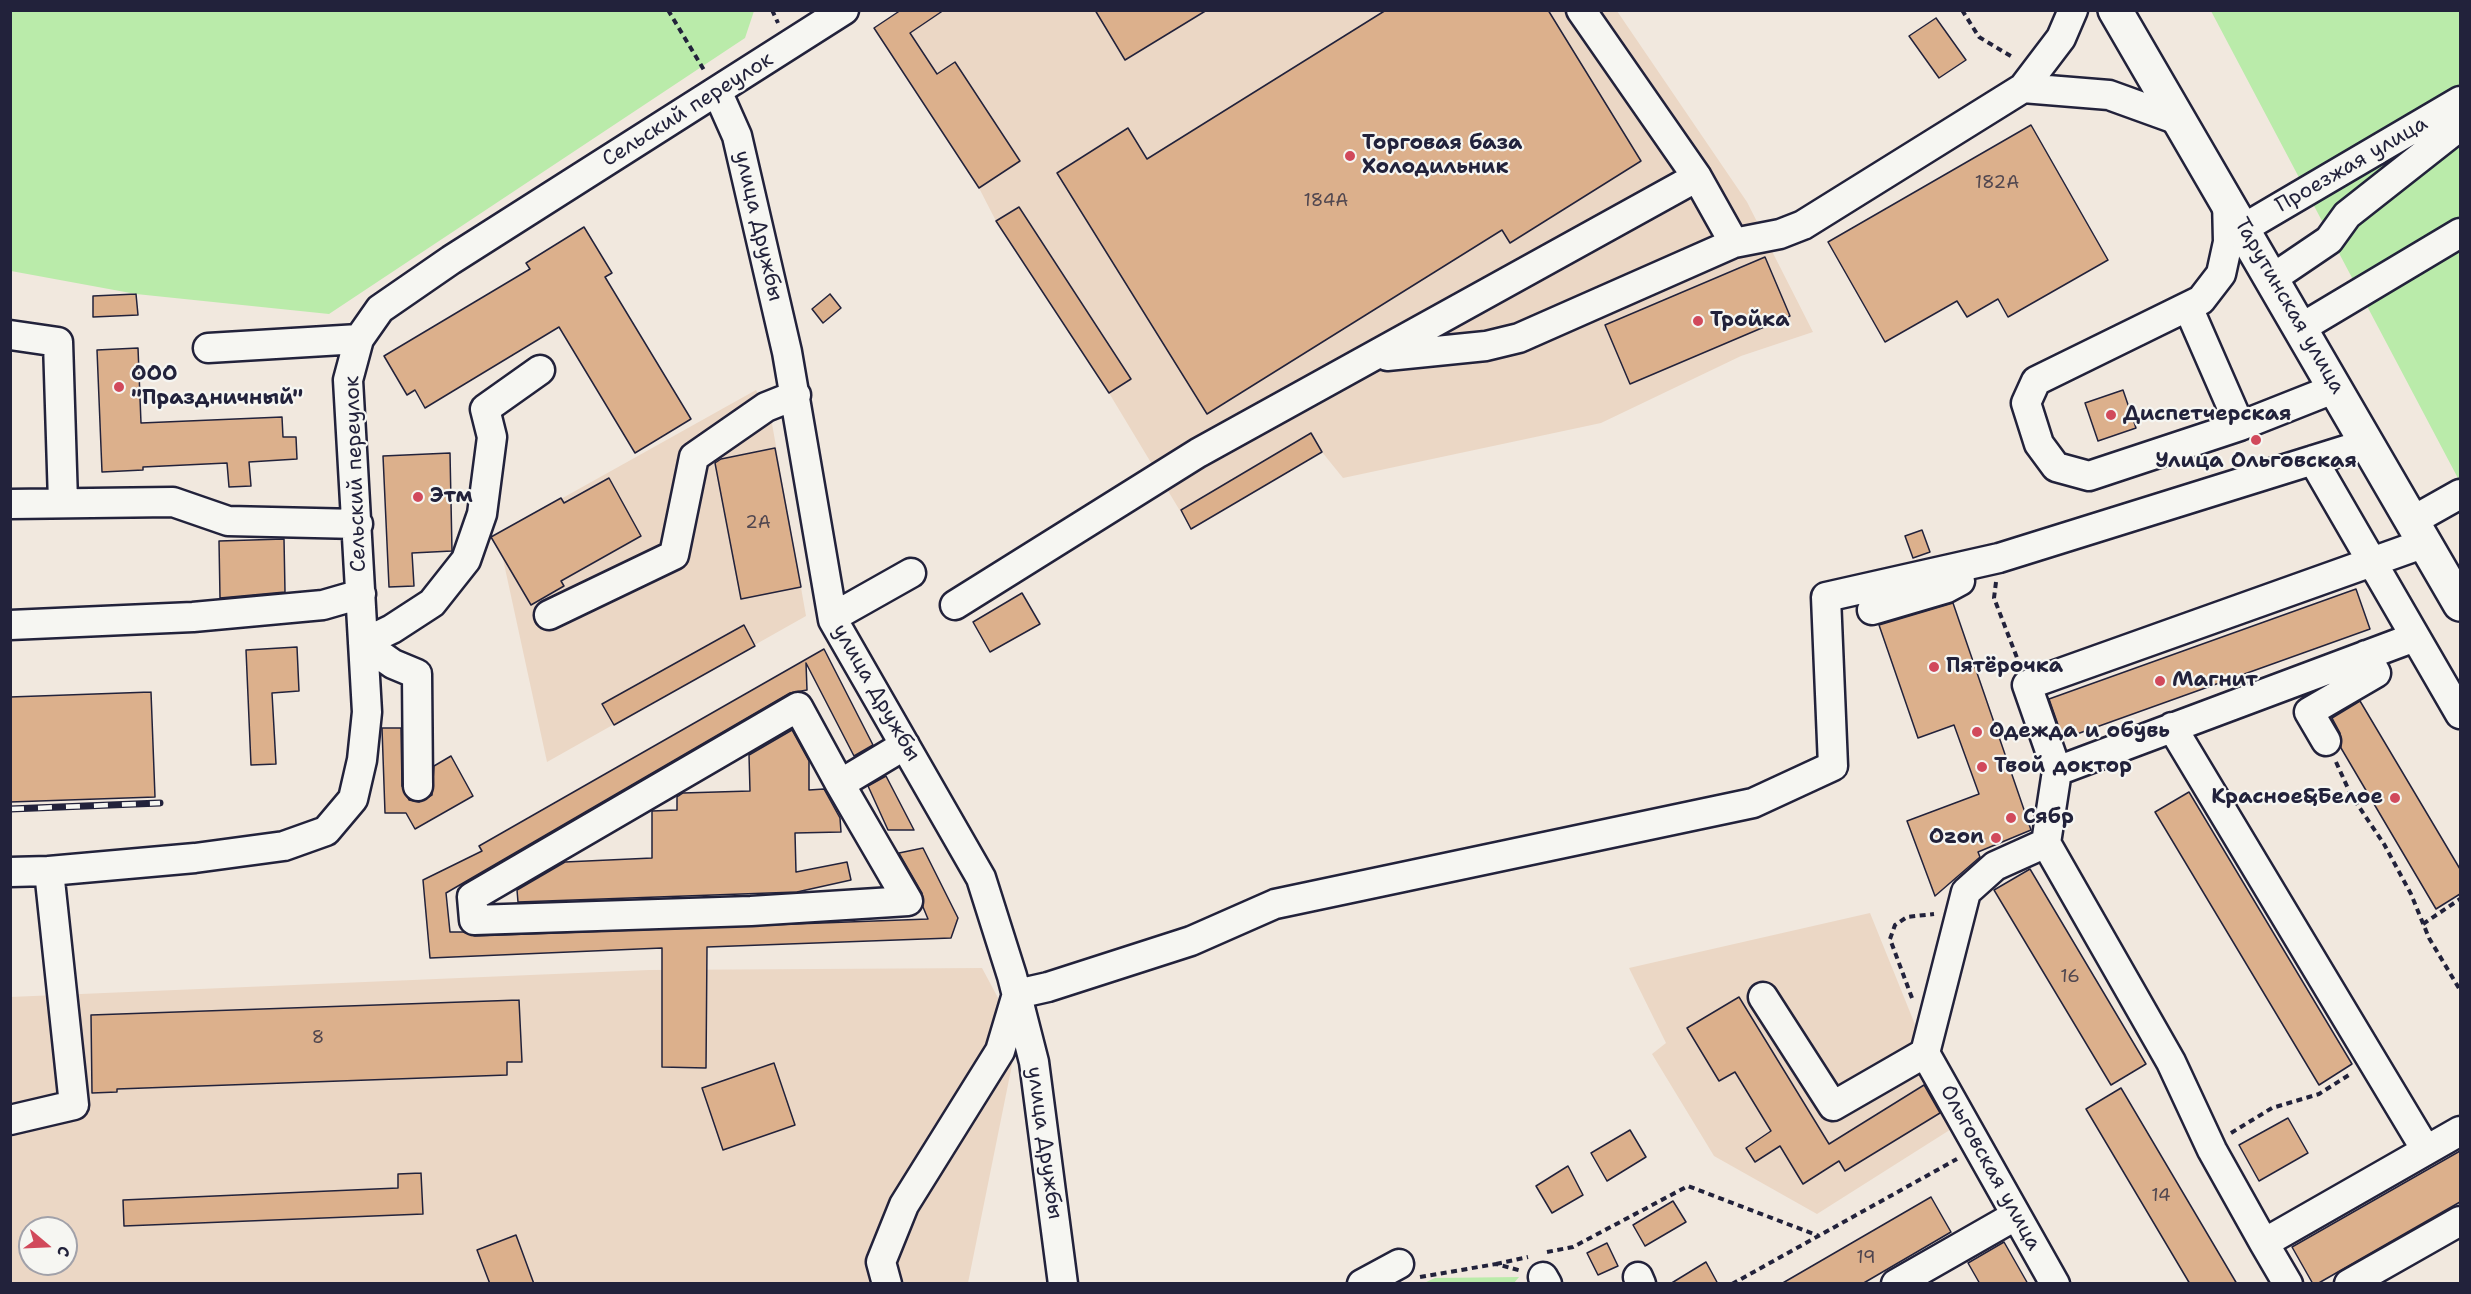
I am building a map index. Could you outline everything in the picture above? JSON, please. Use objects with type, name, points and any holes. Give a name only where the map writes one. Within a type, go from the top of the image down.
[{"type":"main road","name":"Тарутинская улица","points":[[2121,12],[2181,121],[2460,604]]},
{"type":"street","name":"Сельский переулок","points":[[10,872],[49,871],[284,846],[326,831],[353,799],[362,760],[367,712],[348,380],[359,339],[380,309],[451,260],[844,10]]},
{"type":"street","points":[[1581,10],[1697,177],[1734,243]]},
{"type":"street","points":[[1374,357],[1486,346],[1519,338],[1734,243],[1780,234],[1803,225],[2026,84],[2061,38],[2073,10]]},
{"type":"street","points":[[2026,84],[2109,95],[2181,121]]},
{"type":"street","name":"улица Дружбы","points":[[717,91],[736,136],[796,395],[832,617],[981,878],[1017,994],[1034,1062],[1063,1284]]},
{"type":"street","name":"Проезжая улица","points":[[2244,228],[2460,101]]},
{"type":"street","points":[[2273,279],[2330,240],[2347,215],[2460,126]]},
{"type":"street","points":[[955,605],[1198,453],[1697,177]]},
{"type":"street","points":[[2227,199],[2228,242],[2221,274],[2201,300],[2188,308],[2036,381],[2026,403],[2039,444],[2056,467],[2090,476],[2240,426],[2336,387]]},
{"type":"street","points":[[2301,328],[2460,233]]},
{"type":"street","points":[[2188,308],[2240,426]]},
{"type":"street","points":[[10,335],[58,342],[63,502]]},
{"type":"street","points":[[208,348],[359,339]]},
{"type":"street","points":[[418,786],[417,674],[393,664],[363,643],[392,629],[432,603],[466,560],[482,514],[492,437],[485,409],[540,370]]},
{"type":"street","points":[[549,615],[674,555],[694,457],[766,407],[796,395]]},
{"type":"street","points":[[886,1284],[881,1262],[904,1205],[1000,1051],[1017,994],[1048,987],[1191,941],[1275,904],[1753,803],[1833,766],[1826,597],[1999,558],[2368,443]]},
{"type":"street","points":[[2313,460],[2460,714]]},
{"type":"street","points":[[2288,1284],[2212,1150],[2170,1062],[2046,843],[2057,771],[2027,684],[2372,562],[2419,532],[2460,494]]},
{"type":"street","points":[[10,504],[173,502],[228,520],[358,524]]},
{"type":"street","points":[[1872,610],[1947,588],[1999,558]]},
{"type":"street","points":[[832,617],[911,573]]},
{"type":"street","points":[[10,625],[193,617],[323,605],[361,594]]},
{"type":"street","points":[[2057,771],[2415,637]]},
{"type":"street","points":[[2326,741],[2308,712],[2376,673],[2366,655]]},
{"type":"street","points":[[798,707],[840,784],[908,901],[751,911],[474,920],[472,897],[798,707]]},
{"type":"street","points":[[2172,727],[2426,1150]]},
{"type":"street","points":[[840,784],[905,745]]},
{"type":"street","points":[[1763,997],[1833,1106],[1925,1053],[1966,892],[1995,866],[2046,843]]},
{"type":"street","points":[[10,1120],[75,1105],[49,871]]},
{"type":"street","name":"Ольговская улица","points":[[1925,1053],[2055,1284]]},
{"type":"street","points":[[2264,1243],[2460,1131]]},
{"type":"street","points":[[1896,1284],[2015,1216]]},
{"type":"street","points":[[2349,1284],[2460,1221]]},
{"type":"street","points":[[1362,1284],[1406,1271]]},
{"type":"path","points":[[668,10],[717,91]]},
{"type":"path","points":[[1962,10],[1979,37],[2014,58],[2026,84]]},
{"type":"path","points":[[1999,558],[1994,598],[2027,684]]},
{"type":"path","points":[[2326,741],[2350,795],[2384,844],[2411,894],[2422,924],[2460,990]]},
{"type":"path","points":[[1913,1000],[1890,939],[1895,925],[1907,917],[1932,915],[1966,892]]},
{"type":"path","points":[[2422,924],[2460,899]]},
{"type":"path","points":[[2212,1150],[2224,1137],[2272,1108],[2319,1094],[2374,1062]]},
{"type":"path","points":[[1732,1284],[1979,1147]]},
{"type":"path","points":[[1406,1271],[1496,1264],[1573,1247],[1688,1186],[1819,1236]]},
{"type":"path","points":[[1496,1264],[1545,1280]]},
{"type":"shaded area","points":[[901,10],[1617,11],[1747,202],[1813,332],[1741,356],[1601,423],[1343,478],[1322,452],[1191,529],[1109,393],[996,221],[979,188],[874,28]]},
{"type":"shaded area","points":[[756,390],[771,418],[806,616],[547,762],[503,559],[491,538]]},
{"type":"shaded area","points":[[1870,913],[1956,1126],[1817,1214],[1714,1156],[1652,1054],[1666,1043],[1629,968]]},
{"type":"shaded area","points":[[982,968],[1018,1035],[968,1283],[11,1284],[10,997],[649,970]]},
{"type":"green space","points":[[10,11],[754,11],[745,38],[329,314],[136,294],[11,271]]},
{"type":"green space","points":[[2211,11],[2460,11],[2460,482]]},
{"type":"green space","points":[[1519,1277],[1514,1283],[1424,1283],[1435,1278]]},
{"type":"building","points":[[901,10],[944,10],[910,33],[937,74],[955,62],[1020,161],[979,188],[874,28]]},
{"type":"building","points":[[1095,10],[1207,10],[1125,60]]},
{"type":"building","points":[[1386,10],[1548,10],[1641,161],[1510,243],[1502,230],[1207,414],[1057,173],[1128,128],[1147,159]]},
{"type":"building","points":[[1936,18],[1966,60],[1939,78],[1909,36]]},
{"type":"building","points":[[2031,125],[2108,260],[2008,317],[1998,299],[1967,317],[1957,301],[1885,342],[1828,242]]},
{"type":"building","points":[[1019,207],[1131,379],[1109,393],[996,221]]},
{"type":"building","points":[[584,227],[612,273],[605,277],[691,419],[635,453],[559,327],[425,408],[415,390],[407,395],[384,356],[530,269],[526,263]]},
{"type":"building","name":"Тройка","points":[[1765,257],[1790,316],[1630,384],[1605,325]]},
{"type":"building","points":[[136,294],[138,315],[93,317],[93,296]]},
{"type":"building","points":[[830,294],[841,308],[823,323],[812,309]]},
{"type":"building","name":"ООО \"Праздничный\"","points":[[138,348],[141,423],[282,417],[283,437],[296,437],[297,459],[249,462],[251,486],[229,487],[227,463],[143,467],[143,470],[102,472],[97,350]]},
{"type":"building","name":"Диспетчерская","points":[[2123,390],[2136,428],[2098,441],[2085,403]]},
{"type":"building","points":[[1311,433],[1322,452],[1191,529],[1181,510]]},
{"type":"building","points":[[775,448],[801,587],[741,599],[715,463],[721,459]]},
{"type":"building","name":"Этм","points":[[450,453],[452,551],[412,553],[414,586],[389,587],[383,456]]},
{"type":"building","points":[[609,478],[641,536],[561,581],[564,586],[531,605],[491,537],[561,498],[564,503]]},
{"type":"building","points":[[1922,530],[1930,552],[1913,558],[1905,536]]},
{"type":"building","points":[[284,539],[285,592],[220,598],[219,541]]},
{"type":"building","points":[[2356,589],[2370,629],[2063,739],[2049,699]]},
{"type":"building","points":[[1022,593],[1040,624],[990,652],[973,622]]},
{"type":"building","points":[[1953,603],[2031,830],[1978,852],[1980,857],[1935,896],[1907,821],[1979,794],[1954,725],[1918,738],[1879,625]]},
{"type":"building","points":[[744,625],[755,646],[614,725],[602,704]]},
{"type":"building","points":[[297,647],[299,691],[272,693],[276,764],[251,765],[246,650]]},
{"type":"building","points":[[824,649],[873,745],[854,756],[806,663],[807,690],[790,693],[446,893],[450,932],[463,932],[475,936],[928,919],[923,907],[922,893],[899,853],[923,848],[958,918],[951,938],[707,947],[706,1068],[662,1067],[662,948],[430,958],[423,880],[482,851],[479,846]]},
{"type":"building","points":[[151,692],[155,797],[10,802],[10,697]]},
{"type":"building","points":[[2360,701],[2460,869],[2460,894],[2436,909],[2341,748],[2340,733],[2332,718]]},
{"type":"building","points":[[382,728],[401,728],[402,786],[409,800],[419,802],[432,795],[434,766],[451,756],[473,796],[415,829],[406,813],[385,813]]},
{"type":"building","points":[[792,730],[809,761],[809,790],[824,789],[840,818],[841,832],[795,833],[796,872],[847,862],[851,880],[797,892],[518,902],[517,890],[565,862],[652,858],[652,811],[677,810],[677,797],[683,793],[750,791],[749,755]]},
{"type":"building","points":[[886,776],[914,830],[888,830],[868,786]]},
{"type":"building","points":[[2189,792],[2352,1064],[2319,1085],[2155,812]]},
{"type":"building","points":[[2030,869],[2146,1064],[2111,1085],[1994,890]]},
{"type":"building","points":[[1739,997],[1829,1144],[1924,1085],[1940,1113],[1845,1171],[1839,1161],[1803,1184],[1780,1146],[1755,1162],[1746,1148],[1771,1131],[1735,1072],[1719,1081],[1687,1028]]},
{"type":"building","points":[[519,1000],[522,1062],[507,1062],[507,1075],[117,1089],[117,1092],[92,1093],[91,1015]]},
{"type":"building","points":[[774,1063],[795,1125],[723,1150],[702,1088]]},
{"type":"building","points":[[2121,1088],[2237,1284],[2190,1284],[2086,1109]]},
{"type":"building","points":[[2288,1118],[2308,1153],[2259,1181],[2239,1145]]},
{"type":"building","points":[[1630,1130],[1646,1157],[1607,1181],[1591,1153]]},
{"type":"building","points":[[2460,1151],[2460,1202],[2317,1284],[2313,1284],[2292,1247]]},
{"type":"building","points":[[1568,1166],[1583,1195],[1552,1213],[1536,1186]]},
{"type":"building","points":[[421,1173],[423,1214],[124,1226],[123,1200],[398,1188],[398,1174]]},
{"type":"building","points":[[1931,1197],[1951,1232],[1862,1284],[1781,1284]]},
{"type":"building","points":[[1673,1201],[1686,1222],[1645,1246],[1633,1225]]},
{"type":"building","points":[[516,1235],[534,1284],[490,1284],[477,1250]]},
{"type":"building","points":[[2004,1242],[2028,1284],[1980,1284],[1968,1263]]},
{"type":"building","points":[[1607,1243],[1618,1266],[1598,1275],[1587,1253]]},
{"type":"building","points":[[1706,1262],[1718,1284],[1670,1284]]},
{"type":"railway","points":[[10,809],[160,803]]},
{"type":"place","name":"Торговая база Холодильник","points":[[1350,156]]},
{"type":"place","name":"Тройка","points":[[1698,321]]},
{"type":"place","name":"ООО \"Праздничный\"","points":[[119,387]]},
{"type":"place","name":"Диспетчерская","points":[[2111,415]]},
{"type":"place","name":"Улица Ольговская","points":[[2256,440]]},
{"type":"place","name":"Этм","points":[[418,497]]},
{"type":"place","name":"Пятёрочка","points":[[1934,667]]},
{"type":"place","name":"Магнит","points":[[2160,681]]},
{"type":"place","name":"Одежда и обувь","points":[[1977,732]]},
{"type":"place","name":"Твой доктор","points":[[1982,767]]},
{"type":"place","name":"Красное&Белое","points":[[2395,798]]},
{"type":"place","name":"Сябр","points":[[2011,818]]},
{"type":"place","name":"Ozon","points":[[1996,838]]}]
